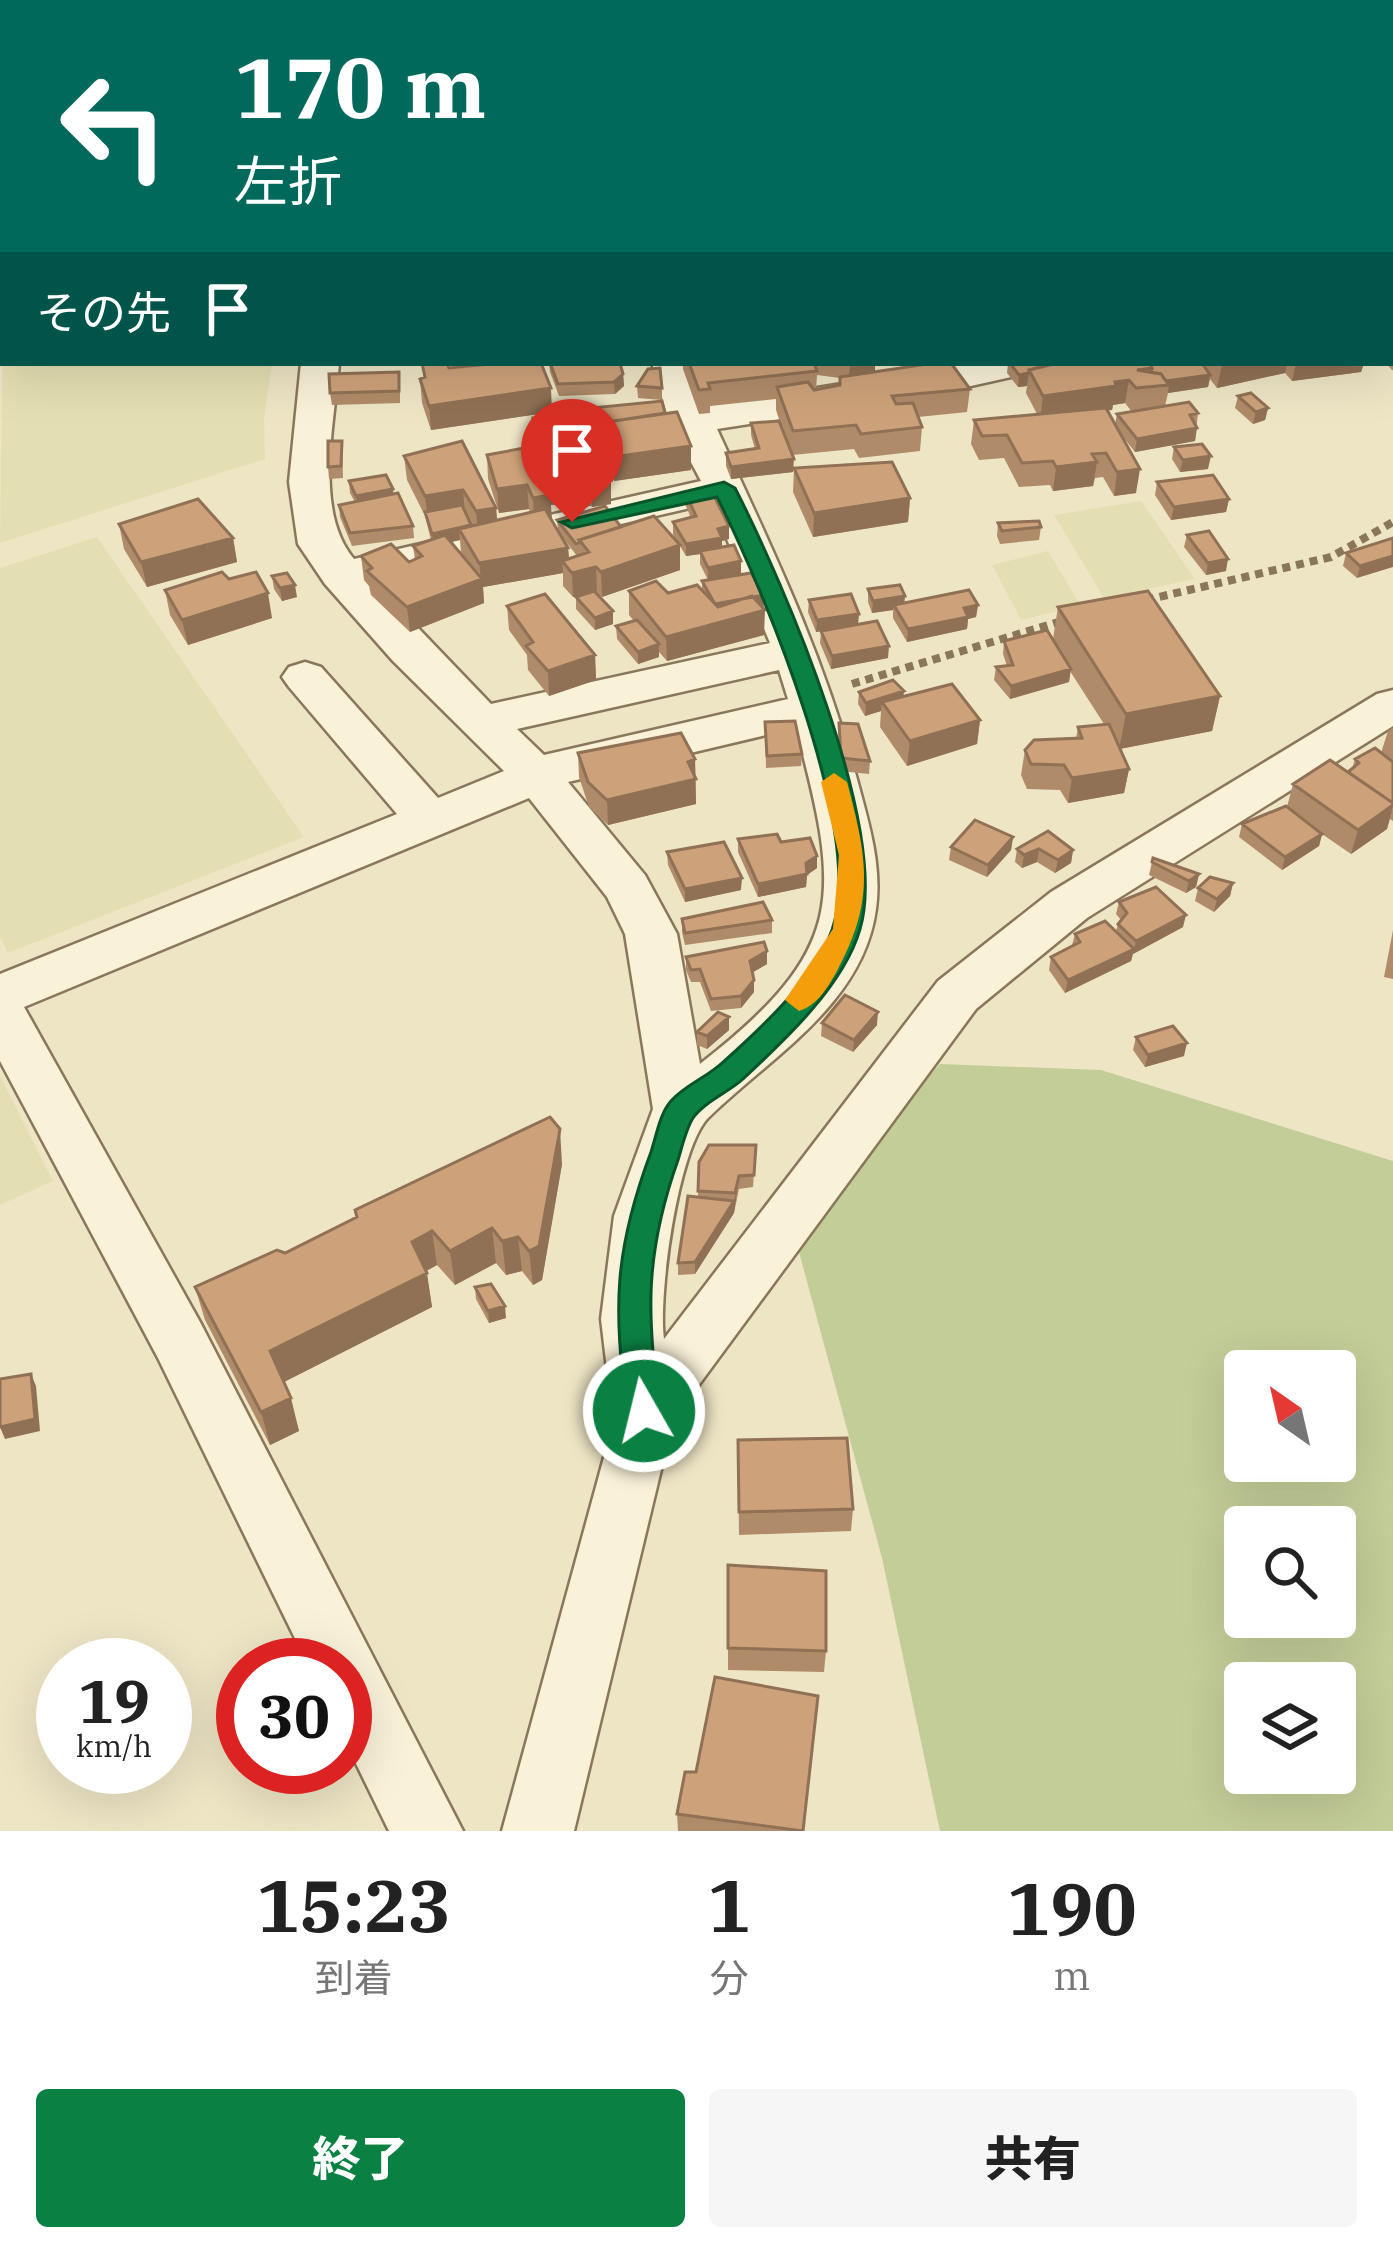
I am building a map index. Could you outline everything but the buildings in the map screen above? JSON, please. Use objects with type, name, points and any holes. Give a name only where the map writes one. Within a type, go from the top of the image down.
[{"type":"street","points":[[320,366],[310,482],[320,544],[340,575],[538,777],[627,888],[651,934],[681,1109],[643,1216],[631,1319],[644,1411],[638,1450],[538,1831]]},
{"type":"street","points":[[671,366],[689,421],[761,562],[806,685],[852,855],[846,929],[818,980],[731,1073],[681,1109]]},
{"type":"street","points":[[689,421],[917,386],[1010,366]]},
{"type":"street","points":[[340,575],[724,488]]},
{"type":"street","points":[[305,677],[431,820]]},
{"type":"street","points":[[481,722],[806,685]]},
{"type":"street","points":[[0,995],[564,765],[806,685]]},
{"type":"street","points":[[644,1411],[957,995],[1069,905],[1393,705]]},
{"type":"street","points":[[0,1010],[179,1340],[329,1638]]},
{"type":"street","points":[[372,1722],[427,1831]]},
{"type":"path","points":[[1133,603],[1330,557],[1393,522]]},
{"type":"path","points":[[806,685],[1074,618]]},
{"type":"shaded area","points":[[2,366],[272,366],[264,417],[265,459],[0,543]]},
{"type":"shaded area","points":[[1141,501],[1195,579],[1104,598],[1054,515]]},
{"type":"shaded area","points":[[97,537],[304,837],[8,953],[0,937],[0,568]]},
{"type":"shaded area","points":[[1048,551],[1081,606],[1021,620],[992,565]]},
{"type":"shaded area","points":[[0,1075],[53,1181],[0,1205]]},
{"type":"green space","points":[[940,1064],[1101,1070],[1393,1161],[1393,1831],[940,1831],[882,1558],[793,1230]]},
{"type":"slow traffic","points":[[799,1000],[818,980],[846,929],[852,855],[834,782]]},
{"type":"route","points":[[572,522],[724,488],[761,562],[815,708],[852,855],[846,929],[818,980],[731,1073],[681,1109],[643,1216],[631,1319],[644,1411]]}]
